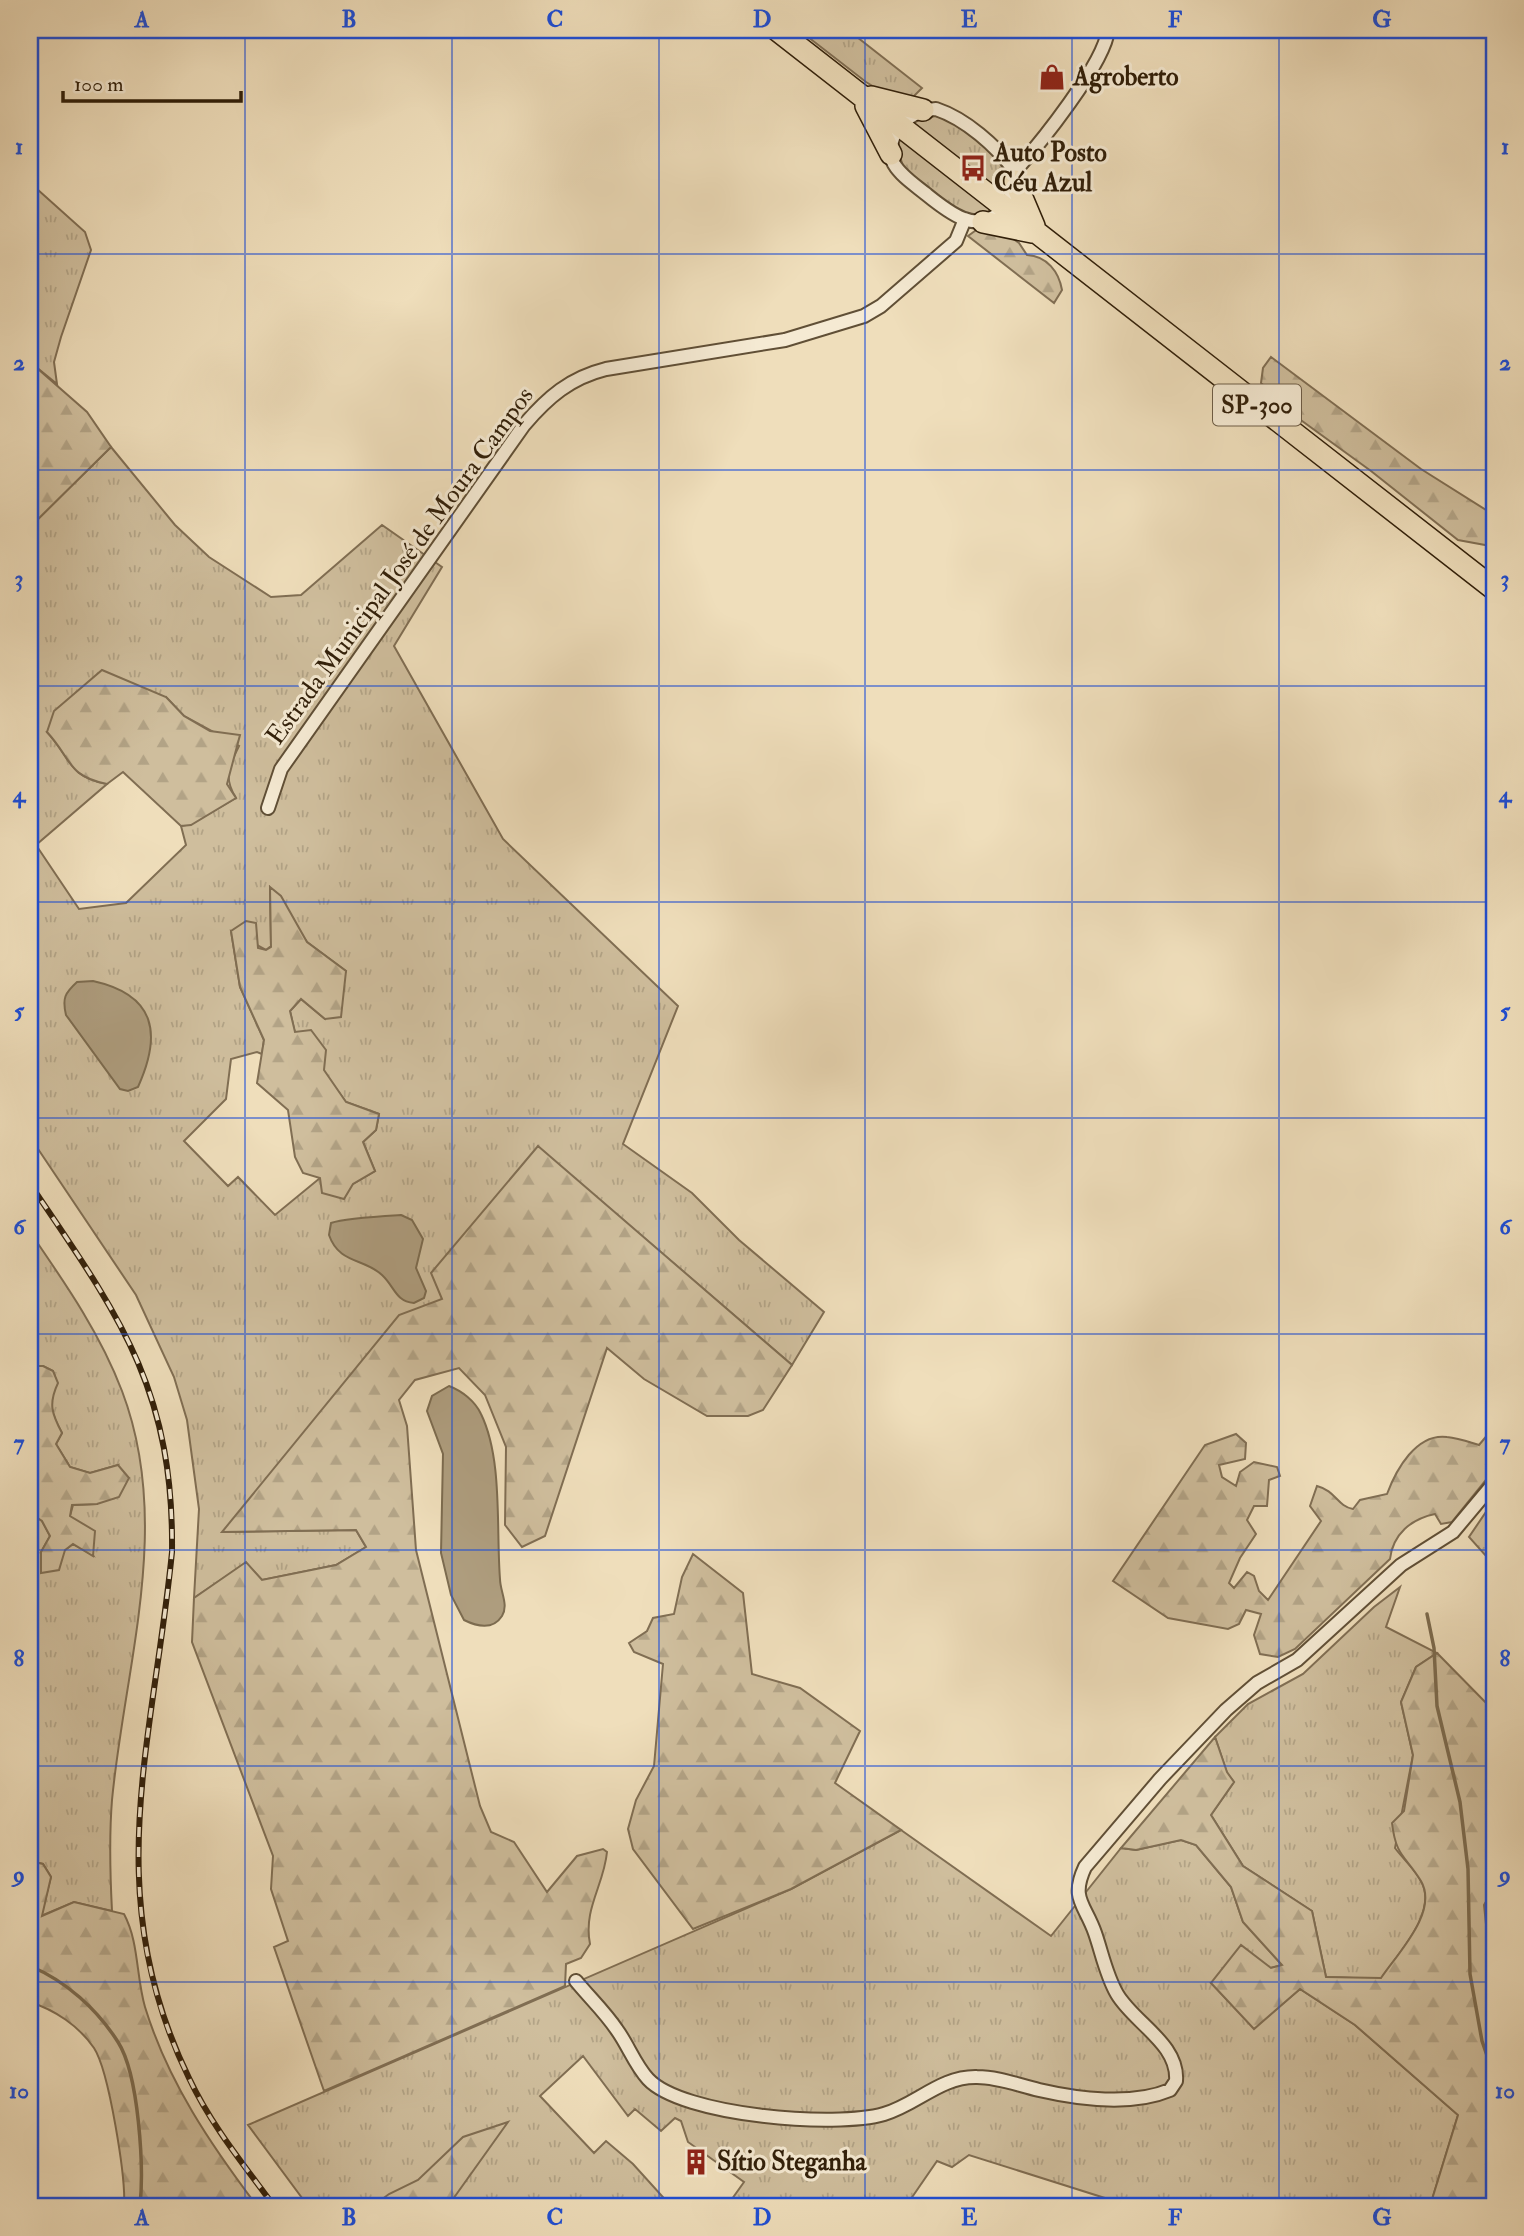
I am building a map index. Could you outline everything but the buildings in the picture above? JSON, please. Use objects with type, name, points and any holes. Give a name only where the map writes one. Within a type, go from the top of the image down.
[{"type":"main road","name":"SP-300","points":[[777,30],[1494,589]]},
{"type":"main road","points":[[858,93],[923,110]]},
{"type":"main road","points":[[858,93],[891,153]]},
{"type":"main road","points":[[1015,176],[1039,234]]},
{"type":"main road","points":[[974,221],[1039,234]]},
{"type":"street","points":[[1015,176],[1000,153],[952,115],[936,109],[923,110],[900,126],[894,134],[891,153],[894,164],[908,180],[947,210],[974,221],[1005,207],[1015,176],[1092,69],[1105,46],[1108,30]]},
{"type":"street","name":"Estrada Municipal José de Moura Campos","points":[[268,808],[281,769],[524,425],[559,389],[585,374],[785,340],[864,316],[881,306],[956,241],[974,221]]},
{"type":"street","points":[[576,1981],[609,2018],[647,2079],[671,2095],[694,2104],[759,2115],[857,2119],[896,2110],[932,2090],[968,2077],[992,2078],[1074,2098],[1125,2098],[1170,2090],[1176,2081],[1174,2061],[1117,1994],[1077,1892],[1085,1867],[1160,1779],[1226,1710],[1257,1683],[1297,1660],[1394,1570],[1453,1532],[1494,1483]]},
{"type":"green space","points":[[799,30],[848,30],[922,88],[912,98],[884,93]]},
{"type":"green space","points":[[939,115],[975,139],[991,152],[1002,166],[1005,181],[1002,190],[984,216],[971,218],[952,209],[916,181],[906,171],[900,159],[898,141],[914,120]]},
{"type":"green space","points":[[37,189],[85,232],[91,250],[54,362],[57,384],[30,362],[30,195]]},
{"type":"green space","points":[[979,228],[1005,233],[1019,243],[1027,255],[1040,258],[1051,266],[1062,290],[1054,303],[968,236]]},
{"type":"green space","points":[[1271,357],[1421,469],[1494,515],[1494,550],[1485,545],[1458,540],[1371,471],[1298,418],[1261,383],[1263,368]]},
{"type":"green space","points":[[30,362],[87,412],[111,447],[30,527]]},
{"type":"green space","points":[[111,447],[175,525],[209,557],[271,597],[301,595],[382,525],[442,567],[394,646],[503,839],[678,1006],[623,1144],[692,1193],[739,1240],[824,1312],[792,1365],[538,1147],[442,1299],[223,1532],[356,1530],[366,1547],[336,1565],[262,1580],[246,1563],[194,1598],[199,1509],[187,1420],[174,1377],[136,1295],[30,1137],[30,527]],"holes":[[[166,697],[184,716],[239,746],[229,772],[230,784],[236,798],[191,824],[181,826],[186,845],[126,903],[79,909],[36,845],[107,784],[94,781],[77,771],[47,732]],[[270,888],[307,942],[346,971],[325,1019],[301,999],[290,1011],[295,1033],[346,1102],[379,1114],[376,1130],[363,1142],[375,1171],[353,1184],[320,1178],[275,1215],[238,1177],[228,1186],[184,1141],[226,1099],[231,1059],[257,1052],[262,1054],[264,1040],[240,987],[231,931],[266,950],[271,946]]]},
{"type":"green space","points":[[102,670],[166,697],[184,716],[210,731],[240,735],[227,784],[236,798],[191,825],[181,826],[123,772],[107,784],[94,781],[77,771],[47,732],[54,711]]},
{"type":"green space","points":[[270,887],[281,896],[307,942],[346,971],[341,1017],[325,1019],[301,999],[290,1011],[295,1032],[311,1030],[326,1050],[324,1070],[346,1102],[379,1114],[376,1130],[363,1142],[375,1171],[353,1184],[344,1199],[322,1193],[320,1178],[303,1173],[295,1157],[288,1110],[257,1083],[264,1040],[240,987],[231,931],[246,921],[256,923],[258,948],[266,950],[271,947]]},
{"type":"green space","points":[[538,1146],[792,1365],[763,1410],[748,1416],[707,1416],[644,1379],[607,1348],[545,1536],[522,1547],[505,1525],[506,1447],[485,1395],[459,1368],[415,1380],[399,1400],[407,1426],[416,1550],[480,1806],[491,1832],[514,1842],[547,1892],[577,1856],[603,1849],[607,1852],[589,1920],[590,1944],[581,1958],[566,1964],[565,1986],[324,2091],[274,1947],[288,1941],[271,1889],[273,1856],[192,1642],[194,1598],[246,1562],[262,1580],[336,1565],[366,1547],[356,1530],[222,1532],[399,1315],[442,1299],[431,1273]]},
{"type":"green space","points":[[30,1232],[69,1289],[103,1349],[122,1391],[137,1441],[144,1492],[145,1543],[141,1595],[112,1800],[112,1911],[74,1902],[41,1916],[51,1877],[43,1864],[30,1861],[30,1513],[42,1521],[50,1536],[41,1552],[65,1550],[73,1544],[93,1555],[70,1516],[73,1505],[97,1504],[118,1465],[90,1473],[70,1467],[56,1444],[62,1433],[52,1409],[52,1397],[57,1383],[53,1371],[43,1366],[30,1366]]},
{"type":"green space","points":[[30,1366],[43,1366],[53,1371],[58,1383],[52,1409],[62,1433],[56,1444],[70,1467],[90,1473],[118,1465],[129,1478],[119,1497],[97,1504],[72,1505],[70,1516],[95,1531],[93,1556],[73,1544],[65,1550],[59,1570],[41,1573],[41,1552],[50,1536],[42,1521],[30,1513]]},
{"type":"green space","points":[[1489,1433],[1494,1433],[1494,1470],[1452,1522],[1441,1524],[1435,1514],[1411,1524],[1399,1535],[1390,1559],[1295,1649],[1278,1657],[1260,1654],[1254,1635],[1261,1614],[1246,1610],[1239,1624],[1228,1629],[1168,1618],[1113,1581],[1205,1445],[1236,1434],[1246,1443],[1245,1459],[1219,1465],[1222,1477],[1236,1486],[1240,1472],[1254,1462],[1277,1467],[1280,1476],[1269,1480],[1267,1506],[1254,1506],[1247,1520],[1256,1534],[1240,1558],[1229,1583],[1234,1588],[1247,1572],[1254,1576],[1259,1591],[1268,1600],[1321,1521],[1310,1506],[1317,1486],[1353,1509],[1360,1500],[1387,1494],[1402,1464],[1426,1441],[1447,1437],[1479,1445]]},
{"type":"green space","points":[[1494,1500],[1494,1565],[1469,1537]]},
{"type":"green space","points":[[693,1554],[743,1593],[752,1674],[800,1688],[860,1731],[835,1783],[901,1830],[791,1889],[693,1929],[633,1849],[628,1829],[636,1800],[654,1766],[663,1664],[634,1652],[629,1643],[647,1631],[653,1618],[674,1614],[682,1577]]},
{"type":"green space","points":[[1400,1587],[1386,1627],[1437,1653],[1416,1667],[1401,1702],[1413,1755],[1395,1848],[1422,1883],[1424,1908],[1413,1933],[1381,1979],[1326,1977],[1312,1911],[1243,1866],[1211,1815],[1234,1782],[1227,1773],[1215,1737],[1248,1704],[1303,1674],[1374,1607]]},
{"type":"green space","points":[[1437,1653],[1494,1711],[1494,1888],[1484,1905],[1494,2002],[1494,2206],[1430,2206],[1458,2115],[1355,2025],[1300,1989],[1254,2029],[1211,1983],[1241,1945],[1271,1968],[1282,1965],[1243,1922],[1231,1887],[1196,1845],[1181,1840],[1136,1850],[1121,1848],[1215,1737],[1227,1772],[1234,1782],[1211,1815],[1243,1866],[1312,1911],[1326,1977],[1381,1978],[1414,1932],[1425,1906],[1421,1881],[1396,1843],[1392,1823],[1404,1811],[1413,1755],[1401,1702],[1416,1667]]},
{"type":"green space","points":[[901,1830],[1051,1936],[1121,1848],[1136,1850],[1181,1840],[1196,1845],[1231,1887],[1243,1922],[1282,1965],[1211,1983],[1254,2028],[1300,1989],[1355,2025],[1458,2115],[1430,2206],[1120,2206],[1108,2199],[969,2155],[952,2167],[937,2161],[906,2206],[727,2206],[744,2182],[688,2142],[681,2121],[675,2118],[661,2131],[635,2109],[628,2116],[583,2056],[540,2096],[594,2153],[606,2141],[633,2164],[671,2206],[308,2206],[248,2125],[791,1889]]},
{"type":"green space","points":[[30,1861],[43,1864],[51,1877],[42,1916],[74,1902],[124,1914],[135,1948],[145,2007],[166,2061],[207,2136],[257,2206],[124,2206],[115,2125],[100,2060],[88,2040],[74,2026],[48,2009],[30,2002]]},
{"type":"green space","points":[[508,2122],[448,2206],[373,2206],[389,2194],[418,2180],[463,2137]]},
{"type":"shaded area","points":[[93,981],[114,987],[130,996],[148,1019],[151,1034],[146,1068],[138,1087],[128,1091],[120,1089],[66,1015],[64,1004],[70,989],[77,982]]},
{"type":"shaded area","points":[[401,1215],[412,1220],[423,1239],[416,1268],[426,1291],[424,1298],[414,1303],[399,1296],[375,1270],[345,1256],[333,1244],[329,1235],[331,1223],[337,1221]]},
{"type":"shaded area","points":[[449,1386],[468,1397],[478,1409],[493,1452],[500,1579],[505,1607],[502,1616],[490,1625],[480,1626],[464,1620],[451,1595],[441,1553],[443,1454],[427,1411],[432,1396]]},
{"type":"waterway","points":[[1427,1614],[1434,1648],[1437,1706],[1460,1802],[1468,1869],[1470,1974],[1482,2041],[1494,2076]]},
{"type":"waterway","points":[[30,1966],[80,1997],[110,2030],[125,2057],[131,2076],[138,2122],[140,2206]]},
{"type":"railway","points":[[30,1184],[90,1273],[135,1355],[151,1398],[163,1444],[170,1494],[172,1552],[145,1754],[140,1818],[139,1881],[146,1945],[162,2010],[189,2078],[218,2128],[274,2206]]},
{"type":"place","name":"Agroberto","points":[[1052,77]]},
{"type":"place","name":"Auto Posto Céu Azul","points":[[973,168]]},
{"type":"place","name":"Sítio Steganha","points":[[696,2162]]}]
